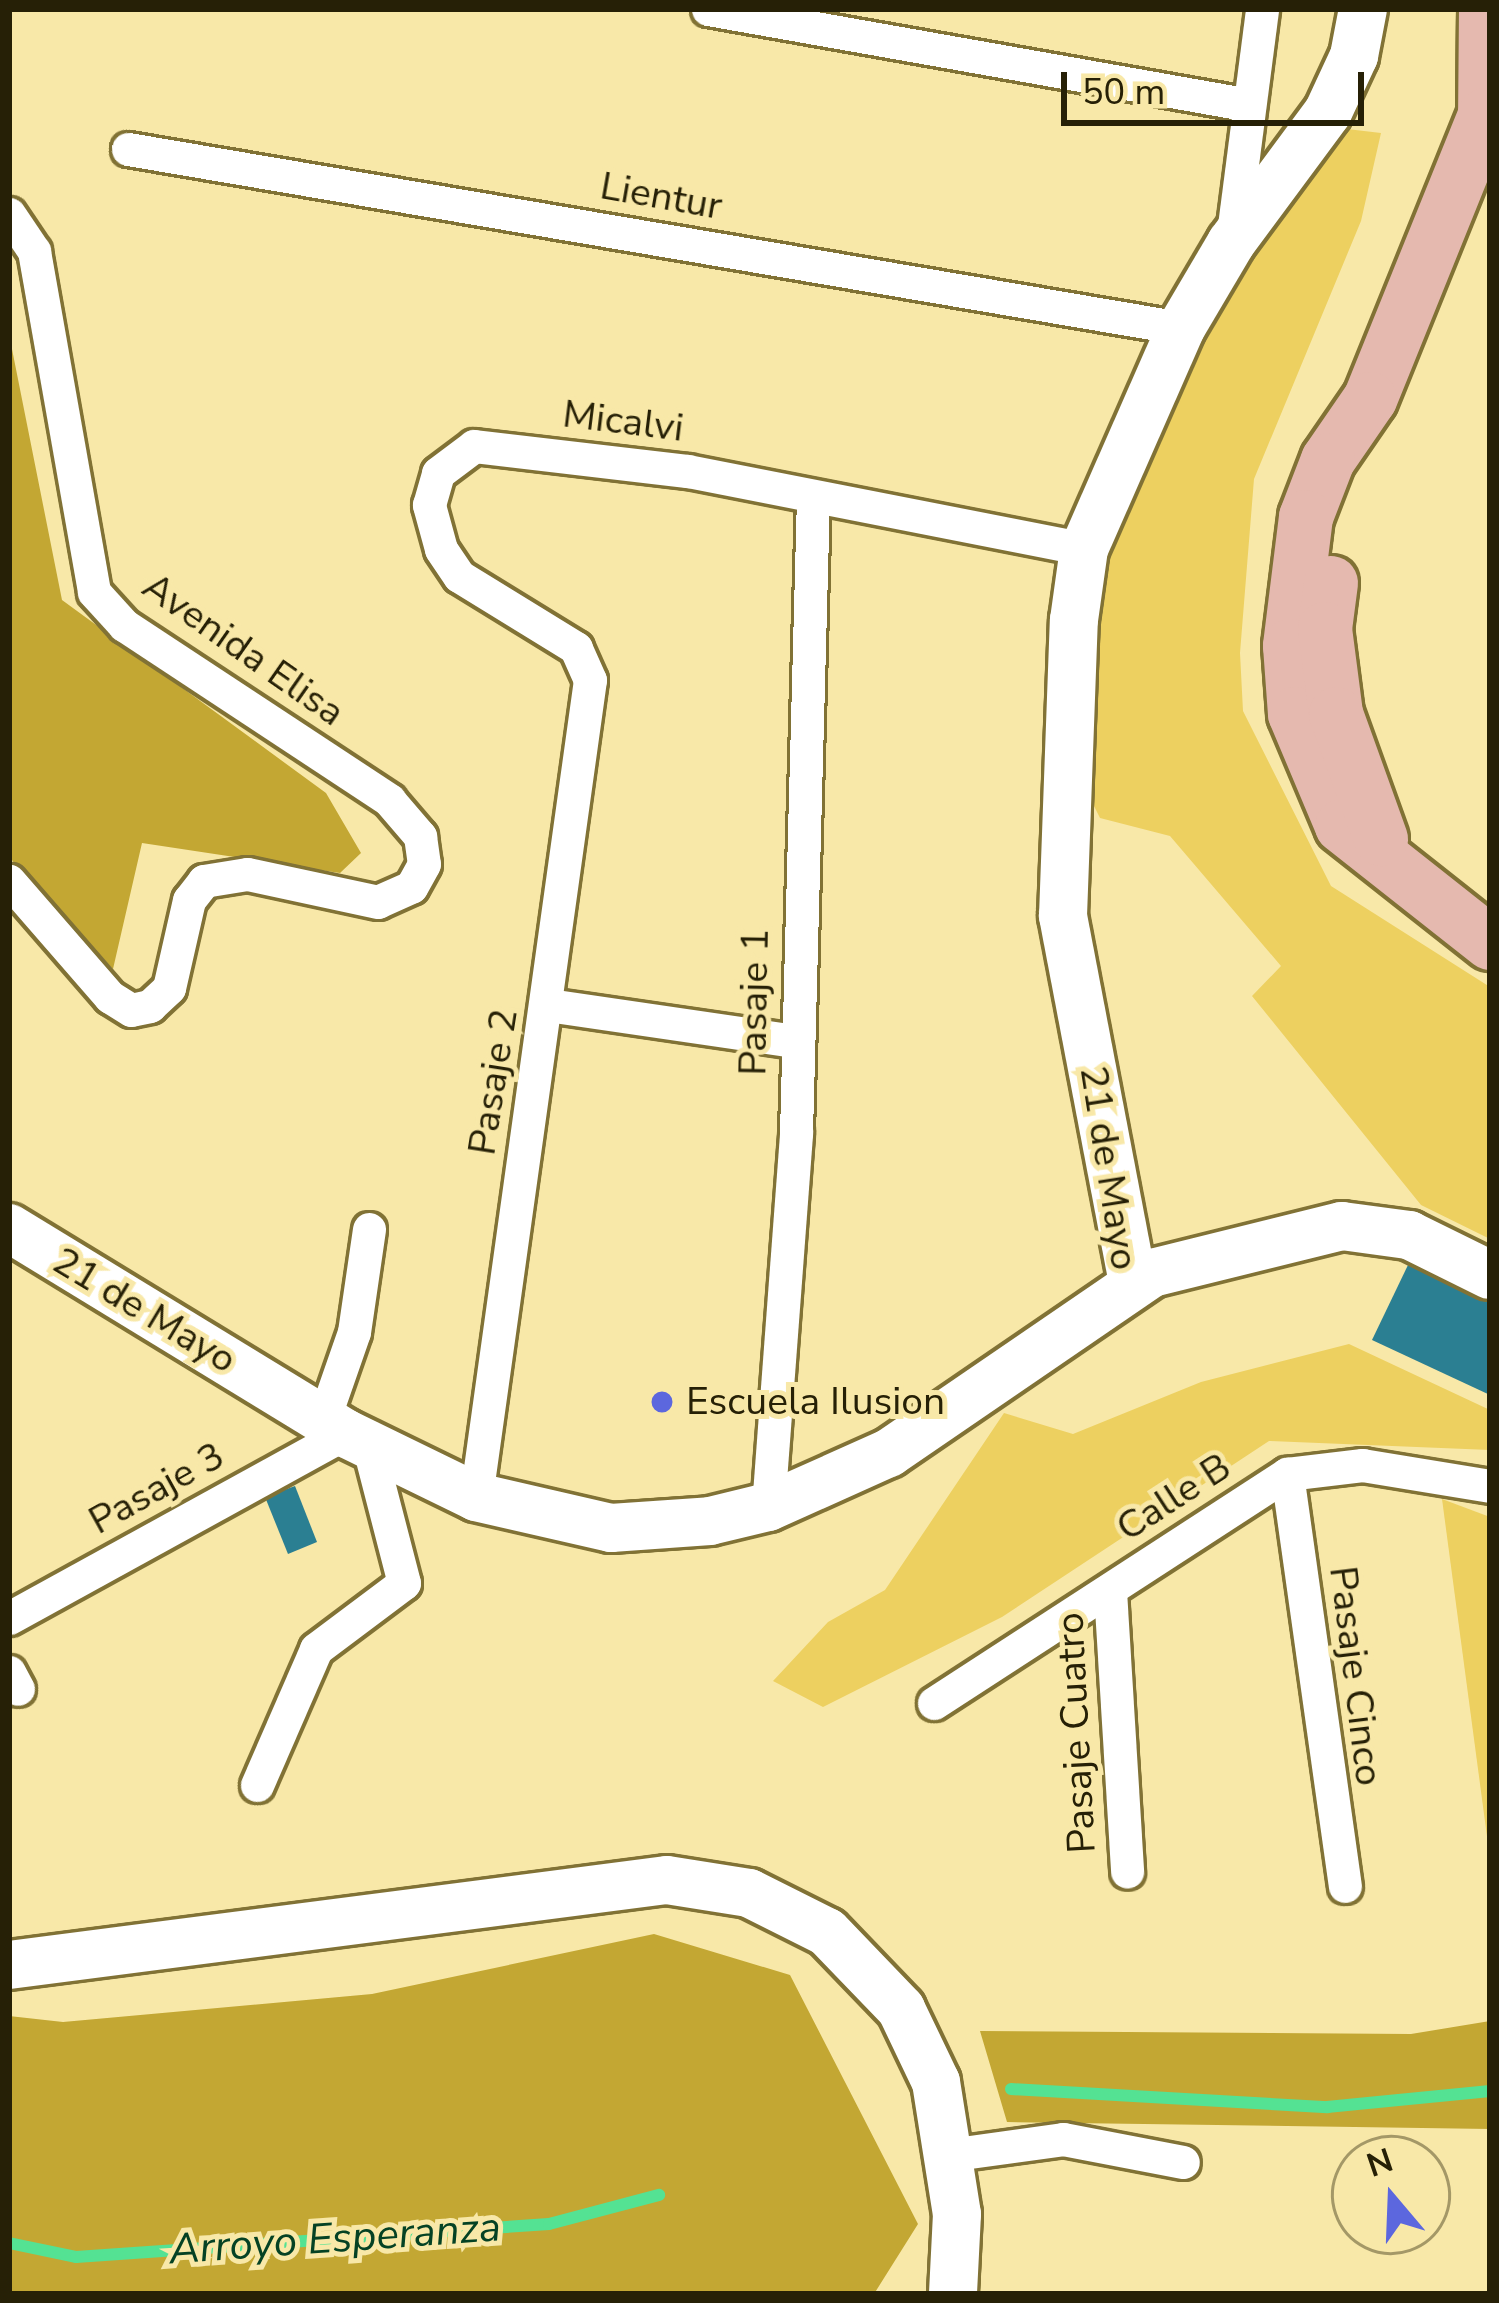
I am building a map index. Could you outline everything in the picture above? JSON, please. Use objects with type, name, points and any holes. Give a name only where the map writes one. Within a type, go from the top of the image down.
[{"type":"main road","points":[[1486,9],[1485,115],[1370,399],[1328,460],[1306,517],[1290,646],[1295,715],[1317,782],[1342,826],[1393,871],[1490,943]]},
{"type":"street","points":[[708,9],[1244,104]]},
{"type":"street","points":[[1231,243],[1244,104],[1262,9]]},
{"type":"street","name":"21 de Mayo","points":[[9,1228],[346,1432],[476,1497],[611,1528],[710,1521],[768,1507],[889,1454],[1133,1283],[1063,916],[1074,620],[1084,549],[1181,328],[1231,243],[1328,112],[1354,56],[1363,9]]},
{"type":"street","name":"Lientur","points":[[128,149],[1181,328]]},
{"type":"street","name":"Avenida Elisa","points":[[9,214],[34,251],[94,592],[124,625],[389,800],[420,836],[424,864],[410,887],[378,902],[247,874],[205,881],[189,900],[169,988],[150,1006],[131,1010],[110,997],[9,880]]},
{"type":"street","name":"Micalvi","points":[[590,680],[576,648],[459,576],[441,549],[429,506],[437,473],[474,446],[688,471],[1084,549]]},
{"type":"street","name":"Pasaje 1","points":[[768,1507],[796,1133],[794,1041],[813,498]]},
{"type":"street","name":"Pasaje 2","points":[[476,1497],[590,680]]},
{"type":"street","points":[[548,1005],[794,1041]]},
{"type":"street","points":[[1133,1283],[1342,1226],[1409,1235],[1490,1275]]},
{"type":"street","points":[[257,1785],[316,1648],[404,1582],[346,1432],[369,1229]]},
{"type":"street","name":"Pasaje 3","points":[[9,1618],[346,1432]]},
{"type":"street","name":"Calle B","points":[[934,1703],[1288,1474],[1362,1466],[1490,1486]]},
{"type":"street","name":"Pasaje Cinco","points":[[1288,1474],[1345,1886]]},
{"type":"street","name":"Pasaje Cuatro","points":[[1110,1591],[1127,1871]]},
{"type":"street","points":[[9,1965],[667,1880],[749,1893],[827,1932],[901,2009],[936,2082],[957,2214],[953,2294]]},
{"type":"street","points":[[948,2155],[1063,2139],[1183,2162]]},
{"type":"shaded area","points":[[1347,129],[1381,133],[1361,221],[1254,479],[1240,653],[1243,711],[1331,886],[1490,987],[1490,1239],[1421,1205],[1252,996],[1281,966],[1170,836],[1100,818],[1080,778],[1091,592],[1150,428],[1239,268]]},
{"type":"shaded area","points":[[9,334],[62,600],[326,793],[361,853],[340,873],[142,843],[113,969],[9,857]]},
{"type":"shaded area","points":[[1349,1344],[1490,1410],[1490,1450],[1269,1441],[1002,1617],[823,1707],[773,1681],[828,1622],[885,1590],[1004,1413],[1073,1434],[1201,1382]]},
{"type":"shaded area","points":[[1442,1499],[1490,1517],[1490,1859]]},
{"type":"shaded area","points":[[654,1934],[790,1975],[918,2224],[874,2294],[9,2294],[9,2016],[63,2022],[372,1994]]},
{"type":"shaded area","points":[[1490,2021],[1490,2129],[1007,2122],[980,2031],[1411,2034]]},
{"type":"building","points":[[1408,1265],[1490,1303],[1490,1395],[1372,1340]]},
{"type":"building","points":[[295,1486],[317,1542],[288,1554],[265,1497]]},
{"type":"waterway","points":[[1011,2089],[1327,2107],[1490,2091]]},
{"type":"waterway","name":"Arroyo Esperanza","points":[[9,2243],[76,2257],[549,2224],[659,2195]]},
{"type":"place","name":"Escuela Ilusion","points":[[662,1402]]}]
